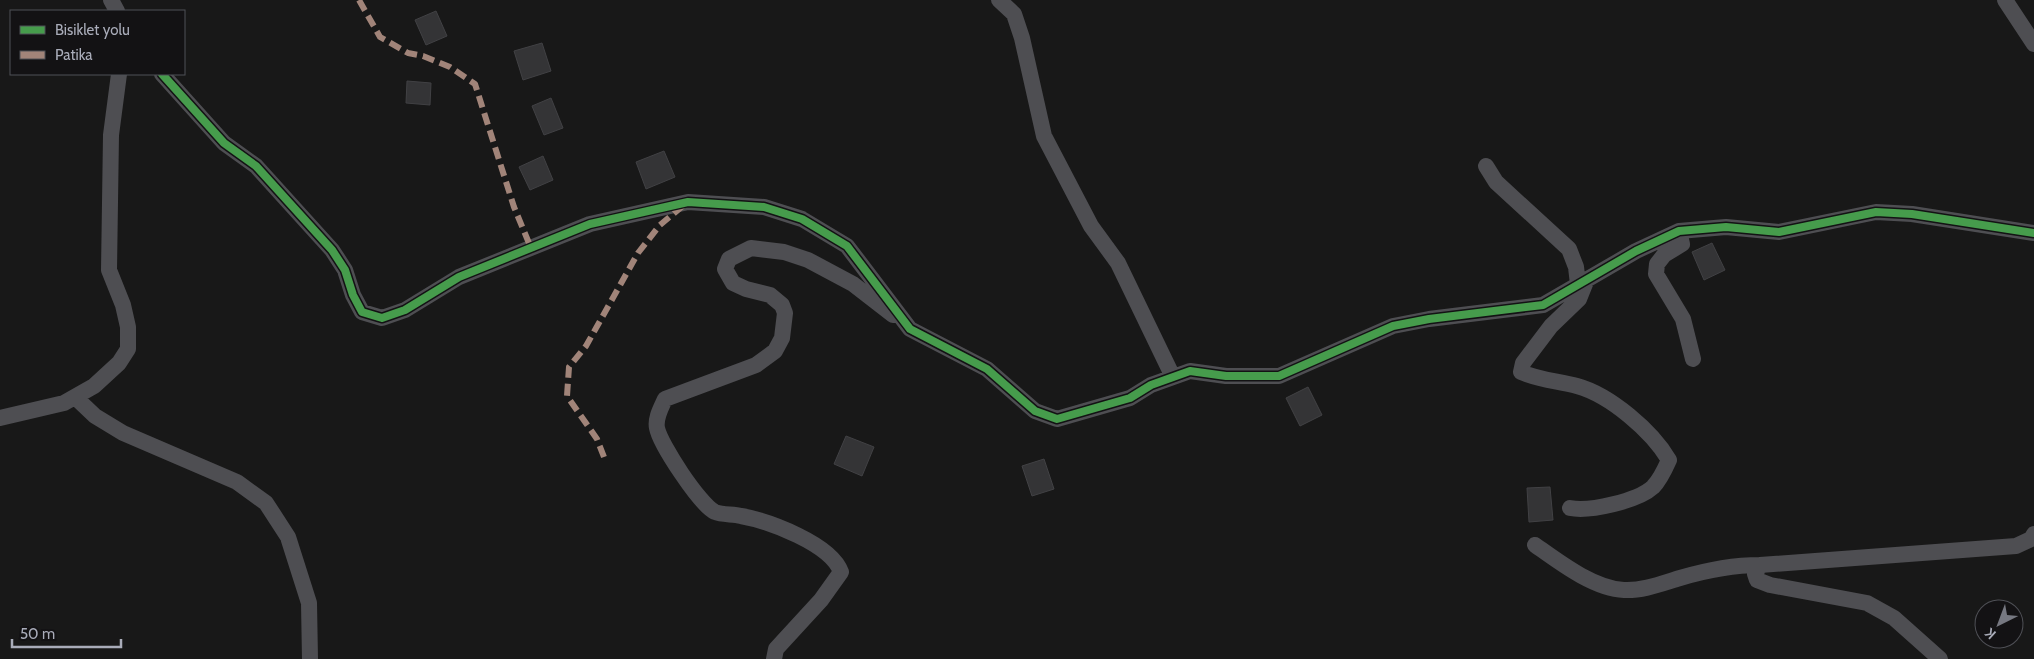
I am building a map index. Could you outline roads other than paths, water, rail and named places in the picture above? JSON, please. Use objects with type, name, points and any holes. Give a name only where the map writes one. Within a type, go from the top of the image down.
[{"type":"street","points":[[999,0],[1014,14],[1022,38],[1044,136],[1091,226],[1118,262],[1173,377]]},
{"type":"street","points":[[2005,0],[2034,44]]},
{"type":"street","points":[[0,418],[64,403],[94,386],[119,363],[128,349],[128,327],[123,304],[109,270],[111,135],[119,75]]},
{"type":"street","points":[[163,75],[224,143],[256,166],[332,250],[346,270],[353,295],[362,312],[382,318],[405,310],[459,277],[590,224],[688,202],[764,207],[802,219],[847,246],[910,329]]},
{"type":"street","points":[[1486,166],[1496,182],[1510,196],[1569,248],[1582,282],[1579,299],[1551,326],[1523,363],[1521,372],[1544,380],[1579,387],[1618,407],[1650,435],[1668,460],[1664,472],[1652,488],[1640,494],[1594,508],[1570,508]]},
{"type":"street","points":[[774,659],[776,649],[833,586],[841,572],[838,562],[810,542],[780,528],[743,516],[715,512],[697,496],[682,476],[657,428],[659,411],[665,400],[756,365],[775,351],[782,338],[785,313],[782,305],[770,295],[746,289],[733,283],[726,269],[729,259],[751,248],[784,252],[808,260],[853,284],[910,329],[987,369],[1035,411],[1057,419],[1130,398],[1151,385],[1190,372],[1226,376],[1279,376],[1393,326],[1437,318],[1543,305],[1636,251],[1679,231],[1726,228],[1779,232],[1876,212],[1912,214],[2034,233]]},
{"type":"street","points":[[1679,231],[1682,244],[1664,255],[1657,264],[1656,274],[1683,319],[1694,359]]},
{"type":"street","points":[[74,397],[95,416],[124,433],[237,482],[266,503],[288,536],[309,603],[310,659]]},
{"type":"street","points":[[1535,545],[1566,567],[1590,580],[1623,590],[1650,587],[1734,565],[1760,565],[2016,546],[2032,539],[2034,534]]},
{"type":"street","points":[[1760,565],[1755,574],[1757,580],[1770,585],[1867,603],[1894,618],[1940,659]]}]
